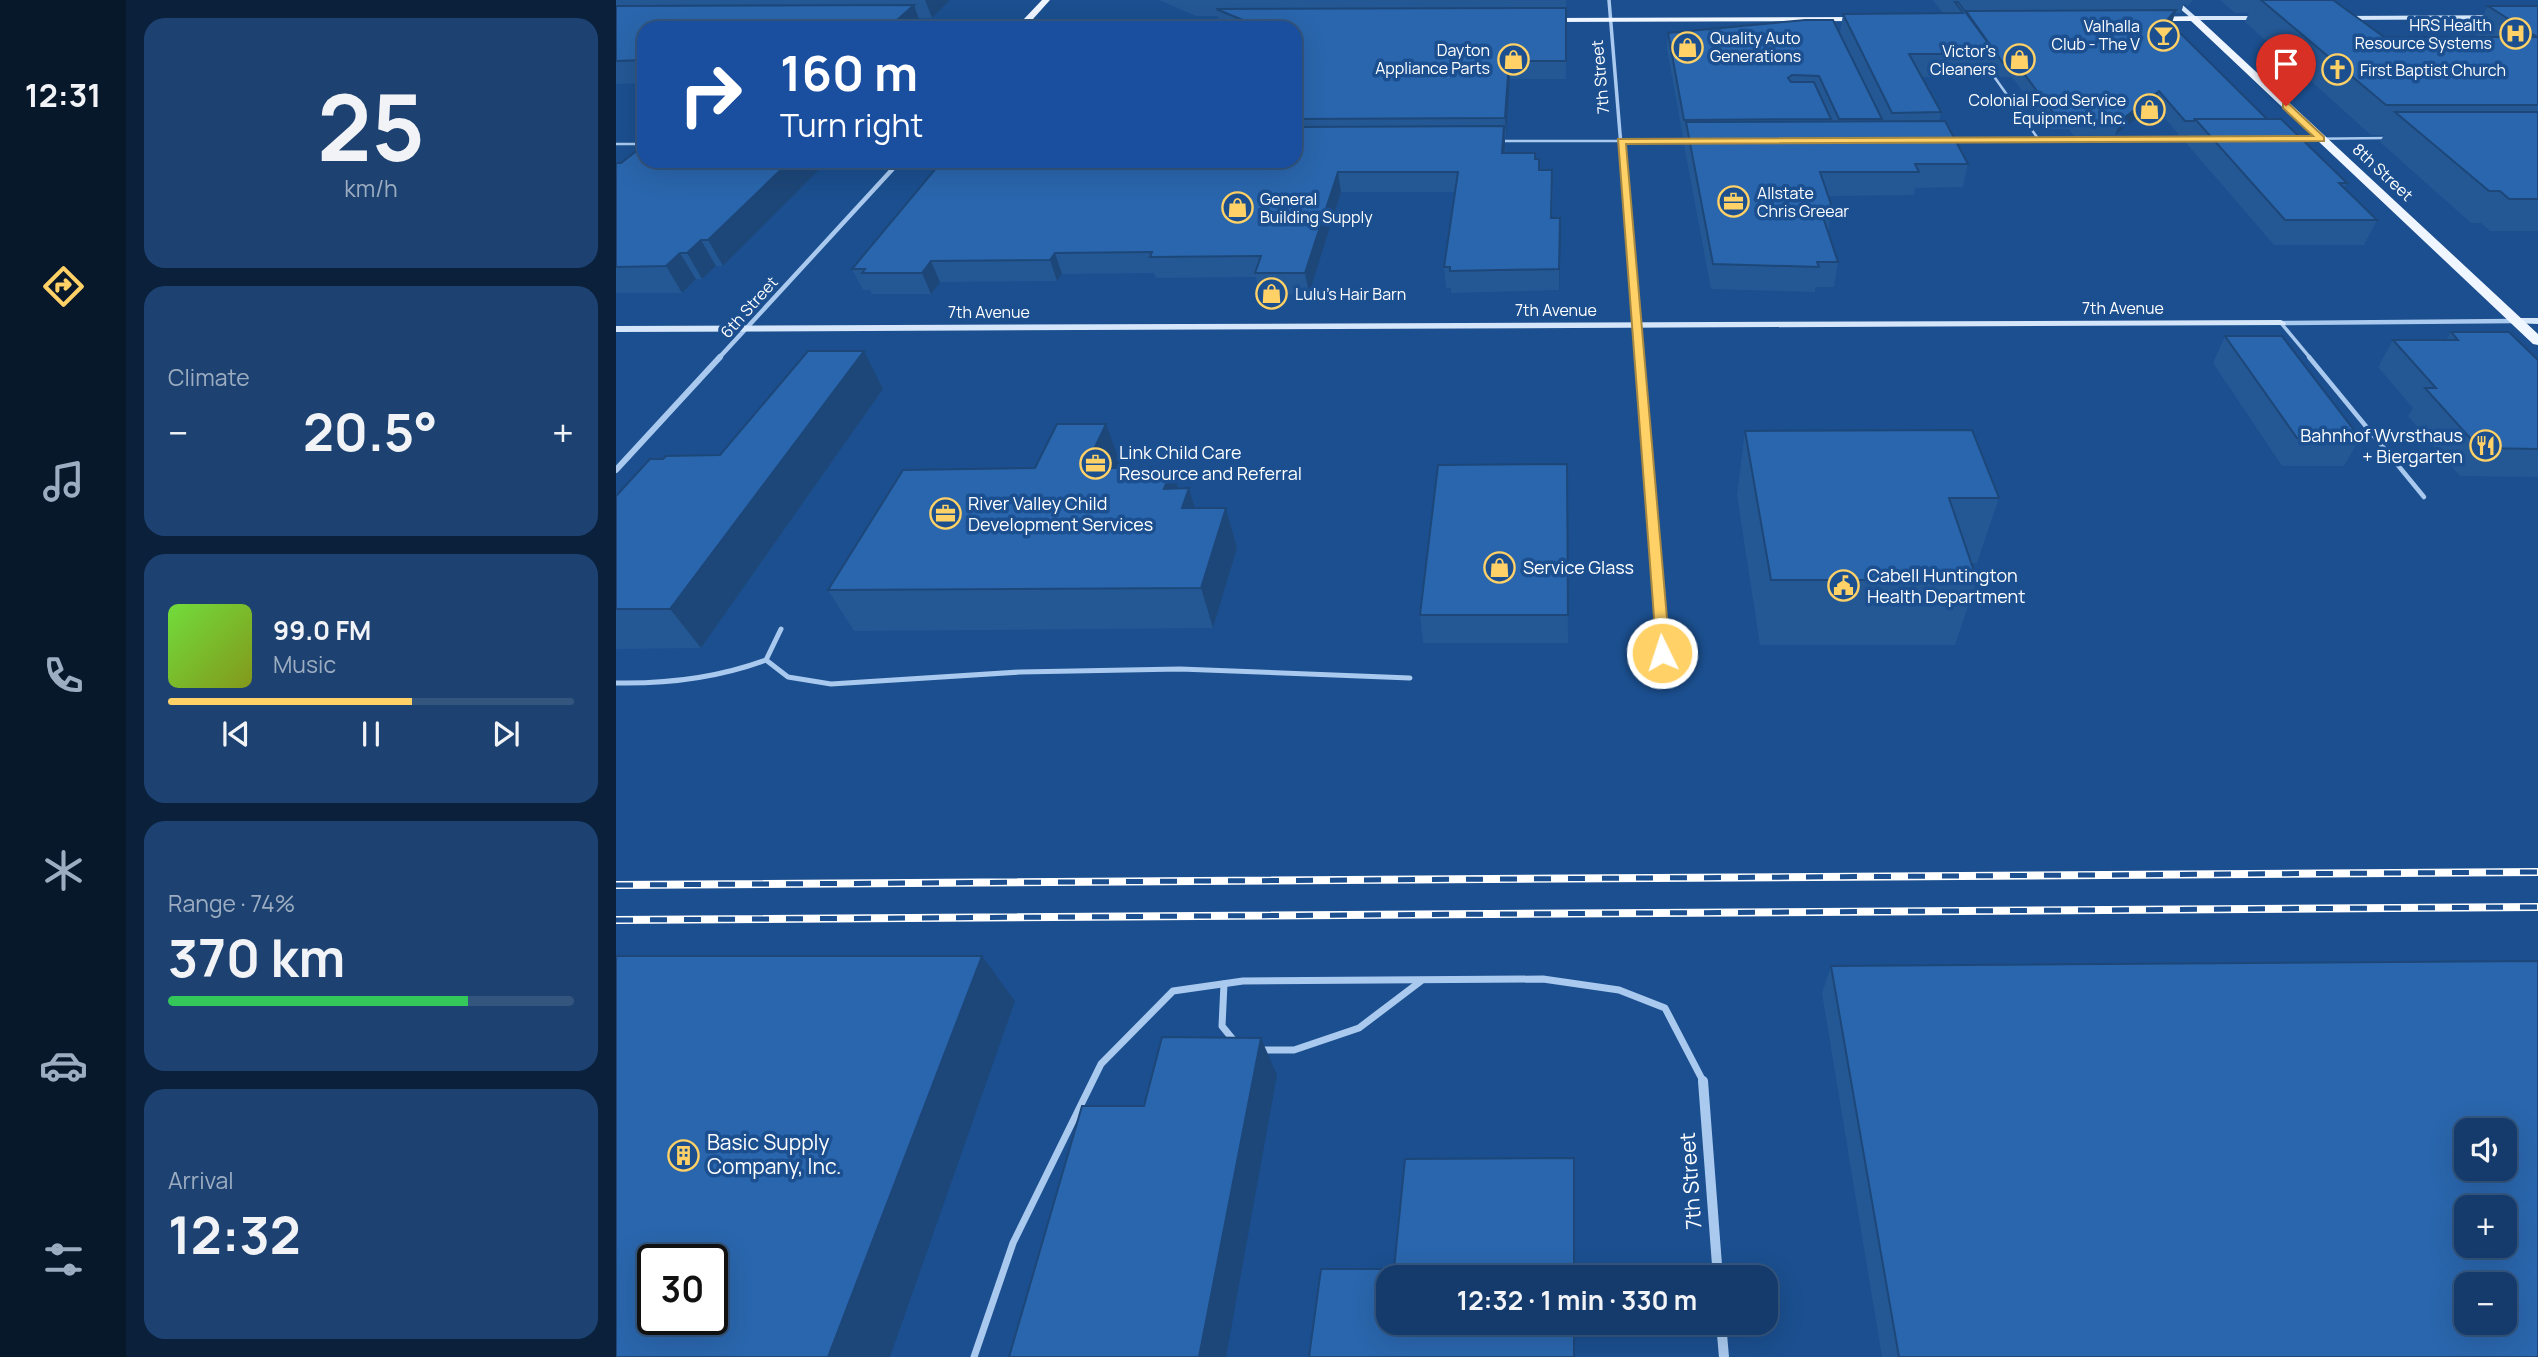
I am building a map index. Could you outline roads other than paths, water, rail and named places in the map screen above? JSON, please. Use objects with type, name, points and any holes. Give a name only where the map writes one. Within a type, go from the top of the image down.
[{"type":"main road","points":[[1028,21],[1046,0]]},
{"type":"main road","points":[[2137,19],[2193,18]]},
{"type":"main road","name":"8th Street","points":[[2193,18],[2538,341]]},
{"type":"main road","points":[[1532,20],[1832,23],[1872,19]]},
{"type":"street","name":"7th Street","points":[[1609,0],[1662,653]]},
{"type":"street","name":"8th Street","points":[[2173,0],[2193,18]]},
{"type":"street","points":[[2325,18],[2538,17]]},
{"type":"street","points":[[2193,18],[2271,18]]},
{"type":"street","name":"6th Street","points":[[616,470],[894,168]]},
{"type":"street","name":"7th Avenue","points":[[616,329],[2538,321]]},
{"type":"street","name":"7th Street","points":[[1703,1081],[1717,1265]]},
{"type":"street","points":[[1722,1335],[1724,1357]]},
{"type":"lane","points":[[1986,65],[2039,140]]},
{"type":"lane","points":[[2286,139],[2391,138]]},
{"type":"lane","points":[[1949,140],[2197,139]]},
{"type":"lane","points":[[1486,142],[1695,141]]},
{"type":"lane","points":[[616,145],[637,144]]},
{"type":"lane","points":[[2281,323],[2424,498]]},
{"type":"lane","points":[[616,683],[649,684],[708,678],[766,660],[781,629]]},
{"type":"lane","points":[[766,660],[778,673],[802,682],[831,684],[1020,672],[1180,669],[1409,678]]},
{"type":"lane","points":[[974,1357],[1013,1243],[1101,1064],[1173,991],[1243,981],[1543,979],[1619,990],[1665,1008],[1703,1081]]},
{"type":"lane","points":[[1224,984],[1222,1026],[1236,1044],[1262,1051],[1294,1050],[1359,1028],[1422,980]]},
{"type":"railway","points":[[616,885],[2538,872]]},
{"type":"railway","points":[[616,920],[2538,907]]},
{"type":"place","name":"HRS Health Resource Systems","points":[[2515,34]]},
{"type":"place","name":"Valhalla Club - The V","points":[[2163,35]]},
{"type":"place","name":"Quality Auto Generations","points":[[1687,47]]},
{"type":"place","name":"Dayton Appliance Parts","points":[[1513,59]]},
{"type":"place","name":"Victor's Cleaners","points":[[2019,60]]},
{"type":"place","name":"First Baptist Church","points":[[2337,70]]},
{"type":"place","name":"Colonial Food Service Equipment, Inc.","points":[[2149,109]]},
{"type":"place","name":"Allstate Chris Greear","points":[[1734,202]]},
{"type":"place","name":"General Building Supply","points":[[1237,208]]},
{"type":"place","name":"Lulu's Hair Barn","points":[[1272,294]]},
{"type":"place","name":"Bahnhof Wvrsthaus + Biergarten","points":[[2486,446]]},
{"type":"place","name":"Link Child Care Resource and Referral","points":[[1096,463]]},
{"type":"place","name":"River Valley Child Development Services","points":[[945,514]]},
{"type":"place","name":"Service Glass","points":[[1500,568]]},
{"type":"place","name":"Cabell Huntington Health Department","points":[[1844,586]]},
{"type":"place","name":"Basic Supply Company, Inc.","points":[[684,1155]]}]
